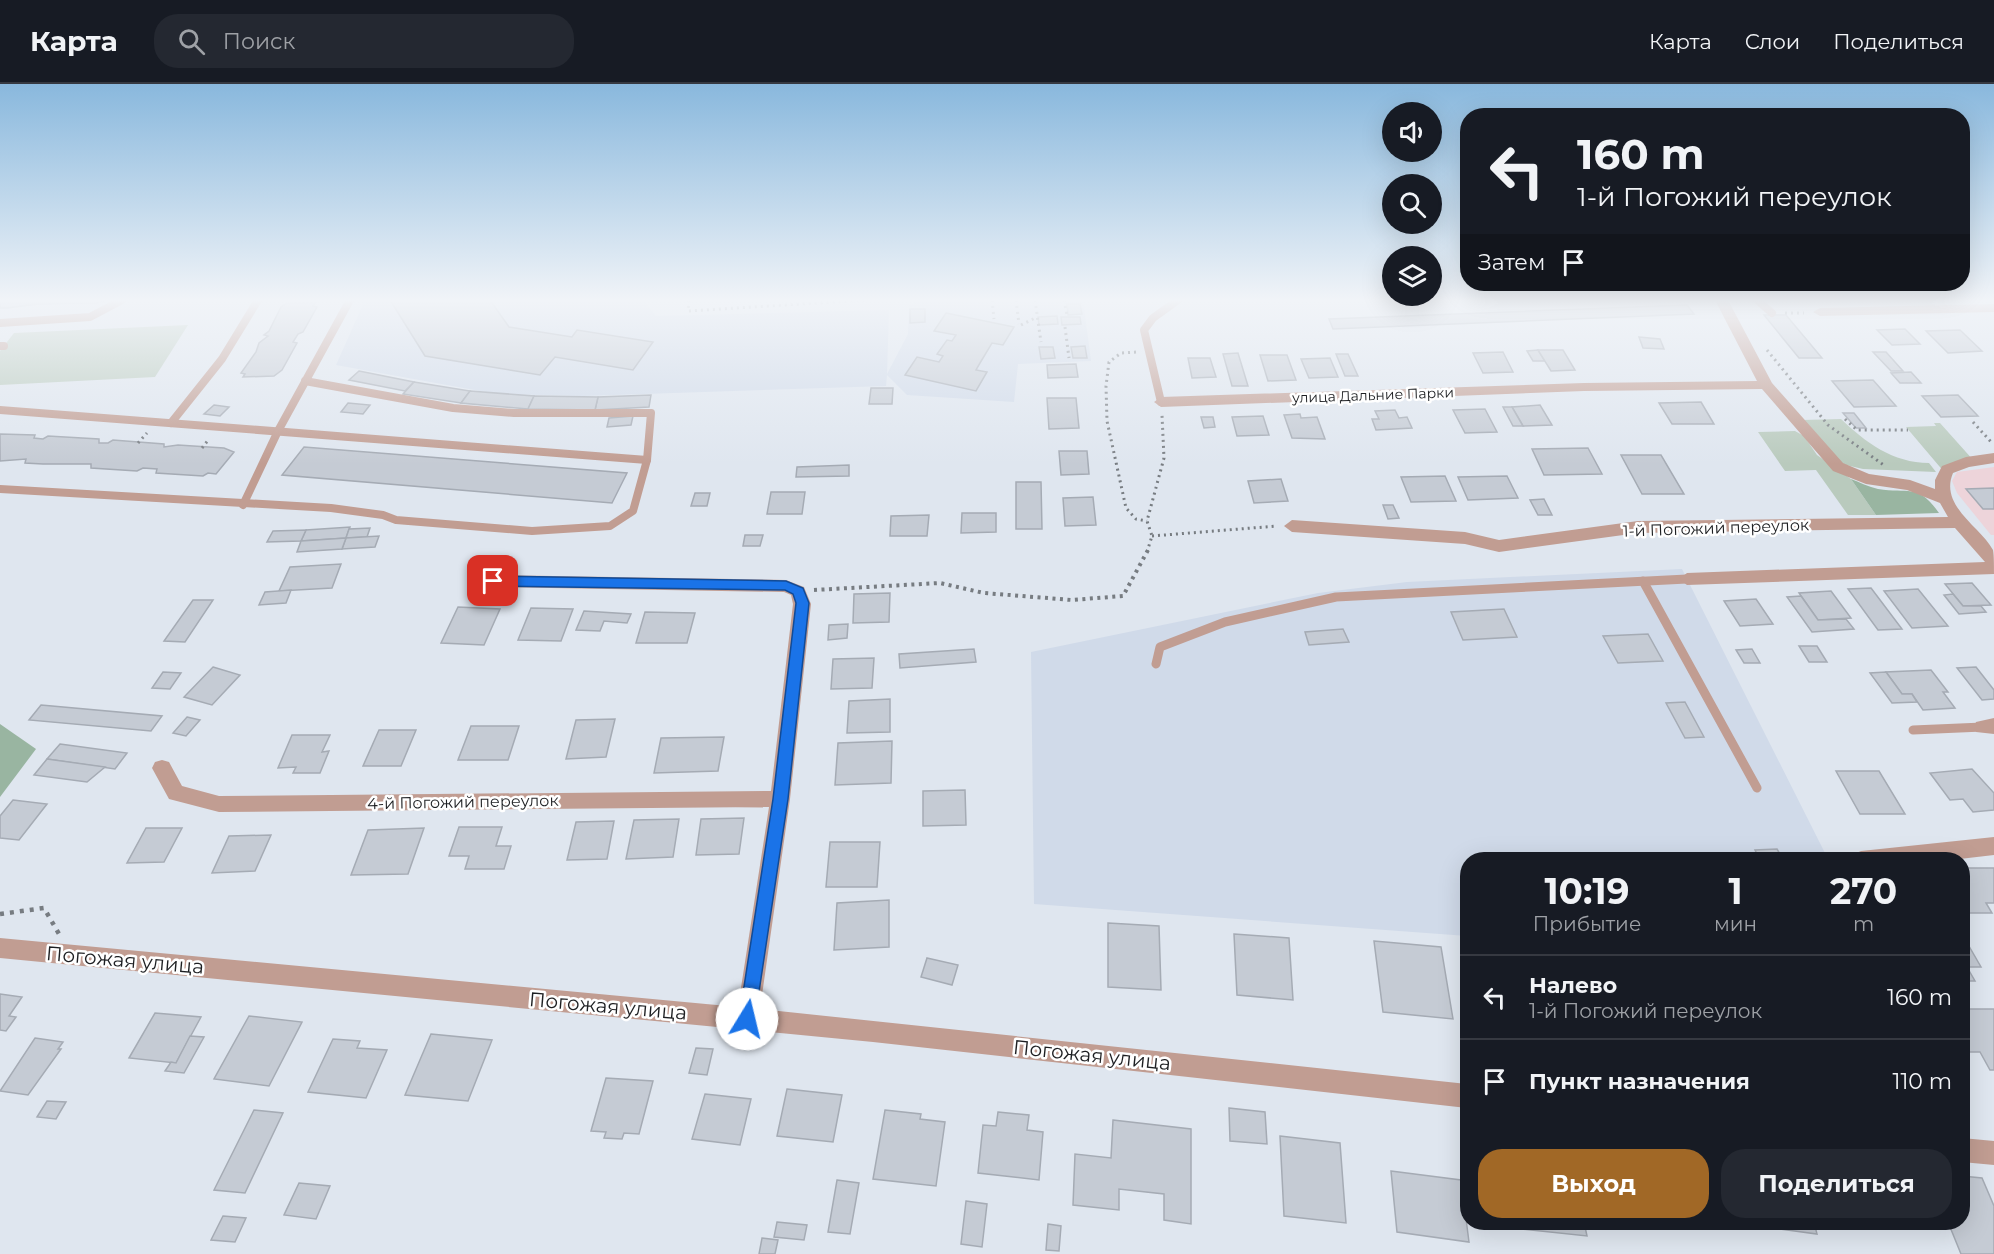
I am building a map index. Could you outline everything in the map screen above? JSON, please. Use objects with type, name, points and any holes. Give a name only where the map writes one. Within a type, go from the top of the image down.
[{"type":"street","points":[[1750,355],[1766,385],[1838,467],[1866,479],[1910,485],[1944,499]]},
{"type":"street","name":"улица Дальние Парки","points":[[1161,402],[1584,387],[1766,385]]},
{"type":"street","points":[[1994,458],[1966,462],[1947,470],[1941,483],[1944,499],[1994,562]]},
{"type":"street","name":"1-й Погожий переулок","points":[[1292,526],[1465,538],[1500,546],[1638,527],[1961,522]]},
{"type":"street","points":[[1688,579],[1994,568]]},
{"type":"street","points":[[493,581],[786,586],[798,591],[802,603],[780,799],[747,1019]]},
{"type":"street","name":"4-й Погожий переулок","points":[[162,768],[176,793],[219,804],[780,799]]},
{"type":"street","points":[[1937,852],[1994,846]]},
{"type":"street","name":"Погожая улица","points":[[0,948],[747,1019],[1460,1095]]},
{"type":"street","points":[[1970,1151],[1994,1153]]},
{"type":"lane","points":[[171,423],[224,355]]},
{"type":"lane","points":[[243,505],[278,431],[320,355]]},
{"type":"lane","points":[[1149,355],[1161,402]]},
{"type":"lane","points":[[0,489],[243,505],[331,508],[383,515],[396,520],[532,531],[610,526],[633,511],[647,460],[651,413],[514,413],[453,408],[305,381]]},
{"type":"lane","points":[[0,410],[647,460]]},
{"type":"lane","points":[[1156,664],[1160,647],[1225,622],[1336,597],[1688,579]]},
{"type":"lane","points":[[1643,581],[1757,788]]},
{"type":"lane","points":[[1913,729],[1989,726]]},
{"type":"path","points":[[1119,355],[1109,362],[1106,386],[1107,421],[1126,508],[1136,519],[1147,521]]},
{"type":"path","points":[[1772,355],[1827,425],[1910,485]]},
{"type":"path","points":[[798,591],[940,583],[984,592],[1072,600],[1123,596],[1146,555],[1152,536],[1147,521],[1164,458],[1161,402]]},
{"type":"path","points":[[1845,419],[1852,428],[1860,431],[1908,430]]},
{"type":"path","points":[[1973,422],[1994,445]]},
{"type":"path","points":[[1152,536],[1292,526]]},
{"type":"path","points":[[0,914],[44,908],[61,937],[58,953]]},
{"type":"shaded area","points":[[341,355],[888,355],[887,374],[897,355],[1090,355],[1091,361],[1018,364],[1014,402],[907,395],[887,375],[886,386],[583,396],[497,394],[336,365]]},
{"type":"shaded area","points":[[1994,467],[1994,535],[1991,535],[1957,493],[1952,481],[1957,472]]},
{"type":"shaded area","points":[[1682,569],[1824,852],[1460,852],[1460,935],[1034,904],[1031,652],[1318,593],[1407,582]]},
{"type":"green space","points":[[0,355],[169,355],[155,377],[0,385]]},
{"type":"green space","points":[[1841,419],[1880,450],[1903,459],[1929,463],[1936,472],[1863,469],[1846,465],[1839,462],[1802,420]]},
{"type":"green space","points":[[1934,423],[1940,423],[1974,461],[1945,473],[1906,427],[1936,426]]},
{"type":"green space","points":[[1795,431],[1804,436],[1817,455],[1851,479],[1876,515],[1848,515],[1816,470],[1785,471],[1758,432]]},
{"type":"green space","points":[[1851,479],[1878,489],[1919,494],[1925,497],[1939,513],[1876,515]]},
{"type":"green space","points":[[0,724],[36,749],[0,797]]},
{"type":"building","points":[[254,355],[291,355],[282,370],[274,376],[243,377],[245,374],[241,373]]},
{"type":"building","points":[[644,355],[633,370],[555,357],[540,375],[425,356]]},
{"type":"building","points":[[939,355],[985,355],[976,370],[987,372],[976,391],[905,375],[917,357],[939,362],[943,356]]},
{"type":"building","points":[[1040,355],[1054,355],[1055,358],[1041,359]]},
{"type":"building","points":[[1072,355],[1086,355],[1087,358],[1073,358]]},
{"type":"building","points":[[1223,355],[1238,355],[1248,386],[1232,386]]},
{"type":"building","points":[[1260,355],[1287,355],[1296,380],[1268,381]]},
{"type":"building","points":[[1336,355],[1348,355],[1358,376],[1345,376]]},
{"type":"building","points":[[1474,355],[1504,355],[1513,372],[1483,373]]},
{"type":"building","points":[[1529,355],[1541,355],[1545,361],[1533,361]]},
{"type":"building","points":[[1541,355],[1566,355],[1575,370],[1551,371]]},
{"type":"building","points":[[1796,355],[1819,355],[1822,358],[1799,358]]},
{"type":"building","points":[[1875,355],[1888,355],[1903,371],[1891,371]]},
{"type":"building","points":[[1188,358],[1210,358],[1216,377],[1192,378]]},
{"type":"building","points":[[1330,358],[1338,377],[1309,378],[1301,359]]},
{"type":"building","points":[[1076,364],[1078,377],[1048,378],[1047,365]]},
{"type":"building","points":[[359,371],[414,382],[405,391],[349,380]]},
{"type":"building","points":[[1911,372],[1921,383],[1900,383],[1891,373]]},
{"type":"building","points":[[1873,380],[1896,406],[1854,407],[1832,381]]},
{"type":"building","points":[[414,382],[470,391],[461,403],[403,394]]},
{"type":"building","points":[[871,388],[893,388],[892,404],[869,404]]},
{"type":"building","points":[[470,391],[534,396],[528,409],[461,403]]},
{"type":"building","points":[[651,395],[649,407],[595,410],[598,397]]},
{"type":"building","points":[[1958,395],[1978,416],[1941,417],[1922,396]]},
{"type":"building","points":[[534,396],[598,397],[595,410],[528,409]]},
{"type":"building","points":[[1047,398],[1076,398],[1079,428],[1049,429]]},
{"type":"building","points":[[1701,402],[1714,424],[1672,424],[1659,403]]},
{"type":"building","points":[[348,403],[370,405],[363,414],[341,412]]},
{"type":"building","points":[[214,405],[229,407],[220,416],[204,414]]},
{"type":"building","points":[[1540,405],[1552,425],[1523,426],[1512,407]]},
{"type":"building","points":[[1503,407],[1512,407],[1523,426],[1513,426]]},
{"type":"building","points":[[1485,409],[1497,432],[1465,433],[1453,410]]},
{"type":"building","points":[[1395,410],[1399,418],[1407,417],[1412,428],[1376,430],[1372,419],[1379,419],[1375,411]]},
{"type":"building","points":[[1843,413],[1854,413],[1866,428],[1856,428]]},
{"type":"building","points":[[1300,414],[1301,418],[1317,417],[1325,439],[1292,438],[1284,415]]},
{"type":"building","points":[[633,416],[631,425],[607,427],[609,418]]},
{"type":"building","points":[[1263,416],[1269,435],[1237,436],[1232,417]]},
{"type":"building","points":[[1201,417],[1213,417],[1215,427],[1204,428]]},
{"type":"building","points":[[0,434],[35,435],[34,438],[43,439],[48,436],[99,439],[99,443],[108,443],[113,440],[164,444],[164,447],[178,445],[224,448],[234,452],[216,474],[208,473],[203,476],[156,473],[157,469],[143,468],[137,471],[91,468],[91,464],[25,463],[26,459],[0,461]]},
{"type":"building","points":[[304,447],[627,473],[612,503],[282,475]]},
{"type":"building","points":[[1588,448],[1602,474],[1544,475],[1532,449]]},
{"type":"building","points":[[1059,451],[1087,451],[1089,474],[1061,475]]},
{"type":"building","points":[[1621,455],[1661,455],[1684,494],[1642,494]]},
{"type":"building","points":[[849,465],[849,476],[796,477],[797,467]]},
{"type":"building","points":[[1445,476],[1456,501],[1411,502],[1401,477]]},
{"type":"building","points":[[1507,476],[1518,498],[1468,500],[1458,477]]},
{"type":"building","points":[[1281,479],[1288,501],[1254,503],[1248,481]]},
{"type":"building","points":[[1016,482],[1041,482],[1042,529],[1016,529]]},
{"type":"building","points":[[1994,488],[1994,509],[1983,509],[1966,489]]},
{"type":"building","points":[[771,492],[805,492],[802,514],[767,514]]},
{"type":"building","points":[[695,493],[710,493],[707,506],[691,506]]},
{"type":"building","points":[[1093,497],[1096,525],[1065,526],[1063,498]]},
{"type":"building","points":[[1544,499],[1552,515],[1538,515],[1530,500]]},
{"type":"building","points":[[1383,505],[1393,505],[1399,518],[1388,519]]},
{"type":"building","points":[[962,513],[996,513],[996,532],[961,533]]},
{"type":"building","points":[[929,515],[927,536],[890,536],[891,516]]},
{"type":"building","points":[[350,527],[346,538],[301,541],[306,530]]},
{"type":"building","points":[[370,528],[367,537],[346,538],[349,529]]},
{"type":"building","points":[[306,530],[301,541],[267,542],[273,531]]},
{"type":"building","points":[[745,535],[763,535],[760,546],[743,546]]},
{"type":"building","points":[[379,536],[375,547],[342,549],[346,538]]},
{"type":"building","points":[[346,538],[342,549],[297,552],[301,541]]},
{"type":"building","points":[[341,564],[332,588],[279,591],[290,567]]},
{"type":"building","points":[[1972,583],[1991,605],[1963,606],[1945,584]]},
{"type":"building","points":[[1871,588],[1902,629],[1878,630],[1848,589]]},
{"type":"building","points":[[1918,589],[1948,626],[1912,628],[1884,591]]},
{"type":"building","points":[[291,590],[286,603],[259,605],[265,592]]},
{"type":"building","points":[[1831,591],[1851,618],[1818,620],[1799,593]]},
{"type":"building","points":[[890,593],[889,622],[853,623],[854,594]]},
{"type":"building","points":[[1953,594],[1963,606],[1981,606],[1986,612],[1959,614],[1944,595]]},
{"type":"building","points":[[1801,596],[1818,620],[1846,619],[1854,629],[1812,632],[1787,597]]},
{"type":"building","points":[[1756,599],[1773,624],[1740,626],[1724,601]]},
{"type":"building","points":[[193,600],[213,600],[185,642],[164,641]]},
{"type":"building","points":[[458,607],[500,609],[484,645],[441,643]]},
{"type":"building","points":[[531,608],[573,609],[561,641],[518,640]]},
{"type":"building","points":[[1504,609],[1517,637],[1463,640],[1451,612]]},
{"type":"building","points":[[584,611],[631,614],[627,623],[604,621],[600,631],[576,630]]},
{"type":"building","points":[[645,612],[695,613],[687,643],[636,643]]},
{"type":"building","points":[[848,624],[847,638],[828,640],[829,625]]},
{"type":"building","points":[[1343,629],[1349,642],[1309,645],[1305,632]]},
{"type":"building","points":[[1648,634],[1663,661],[1618,663],[1603,636]]},
{"type":"building","points":[[1799,646],[1817,646],[1827,662],[1809,662]]},
{"type":"building","points":[[974,649],[976,662],[900,668],[899,654]]},
{"type":"building","points":[[1752,649],[1760,663],[1744,663],[1736,650]]},
{"type":"building","points":[[874,658],[872,688],[831,689],[833,659]]},
{"type":"building","points":[[213,667],[240,675],[212,705],[184,697]]},
{"type":"building","points":[[1976,667],[1994,690],[1994,699],[1982,700],[1957,668]]},
{"type":"building","points":[[1931,670],[1948,692],[1943,692],[1955,708],[1923,710],[1912,694],[1902,694],[1886,672]]},
{"type":"building","points":[[163,672],[181,673],[170,689],[152,688]]},
{"type":"building","points":[[1886,672],[1902,694],[1912,694],[1917,702],[1892,703],[1870,673]]},
{"type":"building","points":[[890,699],[890,732],[847,733],[849,701]]},
{"type":"building","points":[[1685,702],[1704,737],[1685,738],[1666,703]]},
{"type":"building","points":[[41,705],[162,716],[151,731],[29,720]]},
{"type":"building","points":[[187,717],[200,720],[186,736],[173,733]]},
{"type":"building","points":[[615,719],[606,757],[566,759],[576,720]]},
{"type":"building","points":[[471,726],[519,726],[508,760],[458,760]]},
{"type":"building","points":[[379,730],[416,730],[401,766],[363,766]]},
{"type":"building","points":[[292,735],[330,735],[322,752],[329,751],[320,773],[293,773],[296,767],[278,768]]},
{"type":"building","points":[[724,737],[718,771],[654,773],[661,738]]},
{"type":"building","points":[[892,741],[891,783],[835,785],[838,743]]},
{"type":"building","points":[[60,744],[127,753],[115,769],[47,759]]},
{"type":"building","points":[[47,759],[105,767],[87,782],[34,775]]},
{"type":"building","points":[[1972,769],[1994,793],[1994,810],[1973,812],[1963,799],[1950,800],[1930,773]]},
{"type":"building","points":[[1836,771],[1879,771],[1905,814],[1860,814]]},
{"type":"building","points":[[965,790],[966,825],[923,826],[923,791]]},
{"type":"building","points":[[13,800],[47,804],[19,840],[0,838],[0,816]]},
{"type":"building","points":[[744,818],[739,854],[696,855],[701,819]]},
{"type":"building","points":[[679,819],[673,857],[626,859],[634,820]]},
{"type":"building","points":[[614,821],[607,859],[567,860],[576,822]]},
{"type":"building","points":[[459,827],[502,827],[496,846],[511,846],[504,869],[465,869],[469,856],[449,856]]},
{"type":"building","points":[[146,828],[182,828],[164,862],[127,863]]},
{"type":"building","points":[[424,828],[408,874],[351,875],[368,830]]},
{"type":"building","points":[[271,835],[255,871],[212,873],[229,836]]},
{"type":"building","points":[[830,842],[880,842],[877,887],[826,887]]},
{"type":"building","points":[[1777,849],[1779,852],[1756,852],[1755,850]]},
{"type":"building","points":[[1970,868],[1994,868],[1994,903],[1986,903],[1992,913],[1970,913]]},
{"type":"building","points":[[889,900],[889,947],[834,950],[837,903]]},
{"type":"building","points":[[1108,923],[1159,926],[1161,990],[1108,987]]},
{"type":"building","points":[[1234,934],[1289,938],[1293,1000],[1237,995]]},
{"type":"building","points":[[1374,941],[1441,947],[1453,1019],[1383,1012]]},
{"type":"building","points":[[1970,948],[1981,967],[1970,967]]},
{"type":"building","points":[[927,958],[958,965],[952,985],[921,977]]},
{"type":"building","points":[[0,994],[22,997],[9,1016],[16,1017],[6,1031],[0,1030]]},
{"type":"building","points":[[1970,1009],[1994,1009],[1994,1070],[1990,1070],[1980,1052],[1970,1052]]},
{"type":"building","points":[[155,1013],[201,1017],[176,1063],[129,1058]]},
{"type":"building","points":[[249,1016],[302,1022],[269,1086],[214,1079]]},
{"type":"building","points":[[431,1034],[492,1040],[468,1101],[405,1095]]},
{"type":"building","points":[[190,1036],[204,1037],[184,1073],[165,1071],[171,1062],[176,1063]]},
{"type":"building","points":[[35,1038],[63,1042],[58,1049],[61,1049],[28,1095],[0,1091]]},
{"type":"building","points":[[333,1039],[360,1041],[357,1048],[387,1050],[366,1098],[308,1092]]},
{"type":"building","points":[[696,1048],[713,1049],[707,1075],[689,1073]]},
{"type":"building","points":[[606,1078],[653,1081],[639,1134],[624,1133],[622,1139],[604,1138],[606,1132],[591,1131]]},
{"type":"building","points":[[787,1089],[842,1095],[833,1142],[777,1136]]},
{"type":"building","points":[[705,1094],[751,1099],[740,1145],[692,1139]]},
{"type":"building","points":[[47,1101],[66,1102],[56,1119],[37,1117]]},
{"type":"building","points":[[1229,1108],[1265,1112],[1267,1144],[1230,1141]]},
{"type":"building","points":[[254,1110],[283,1113],[245,1193],[214,1190]]},
{"type":"building","points":[[885,1110],[921,1114],[920,1119],[945,1122],[936,1186],[873,1179]]},
{"type":"building","points":[[998,1112],[1029,1115],[1027,1130],[1043,1132],[1039,1180],[978,1173],[983,1125],[996,1126]]},
{"type":"building","points":[[1113,1120],[1191,1129],[1191,1224],[1164,1220],[1164,1194],[1119,1189],[1119,1210],[1073,1205],[1075,1154],[1111,1158]]},
{"type":"building","points":[[1280,1136],[1340,1143],[1346,1223],[1284,1216]]},
{"type":"building","points":[[1391,1171],[1460,1180],[1460,1230],[1467,1230],[1469,1242],[1397,1232]]},
{"type":"building","points":[[1970,1177],[1982,1178],[1994,1206],[1994,1254],[1961,1254],[1951,1230],[1970,1230]]},
{"type":"building","points":[[837,1180],[859,1183],[850,1234],[828,1232]]},
{"type":"building","points":[[299,1183],[330,1186],[316,1219],[284,1215]]},
{"type":"building","points":[[966,1201],[987,1204],[982,1247],[961,1244]]},
{"type":"building","points":[[223,1216],[246,1218],[235,1242],[211,1240]]},
{"type":"building","points":[[777,1222],[807,1225],[804,1240],[774,1237]]},
{"type":"building","points":[[1048,1224],[1061,1226],[1059,1251],[1046,1250]]},
{"type":"building","points":[[1531,1230],[1586,1230],[1587,1236]]},
{"type":"building","points":[[1787,1230],[1816,1230],[1817,1234]]},
{"type":"building","points":[[762,1238],[778,1240],[775,1254],[759,1254]]},
{"type":"route","points":[[493,581],[786,586],[798,591],[802,603],[780,799],[747,1019]]}]
